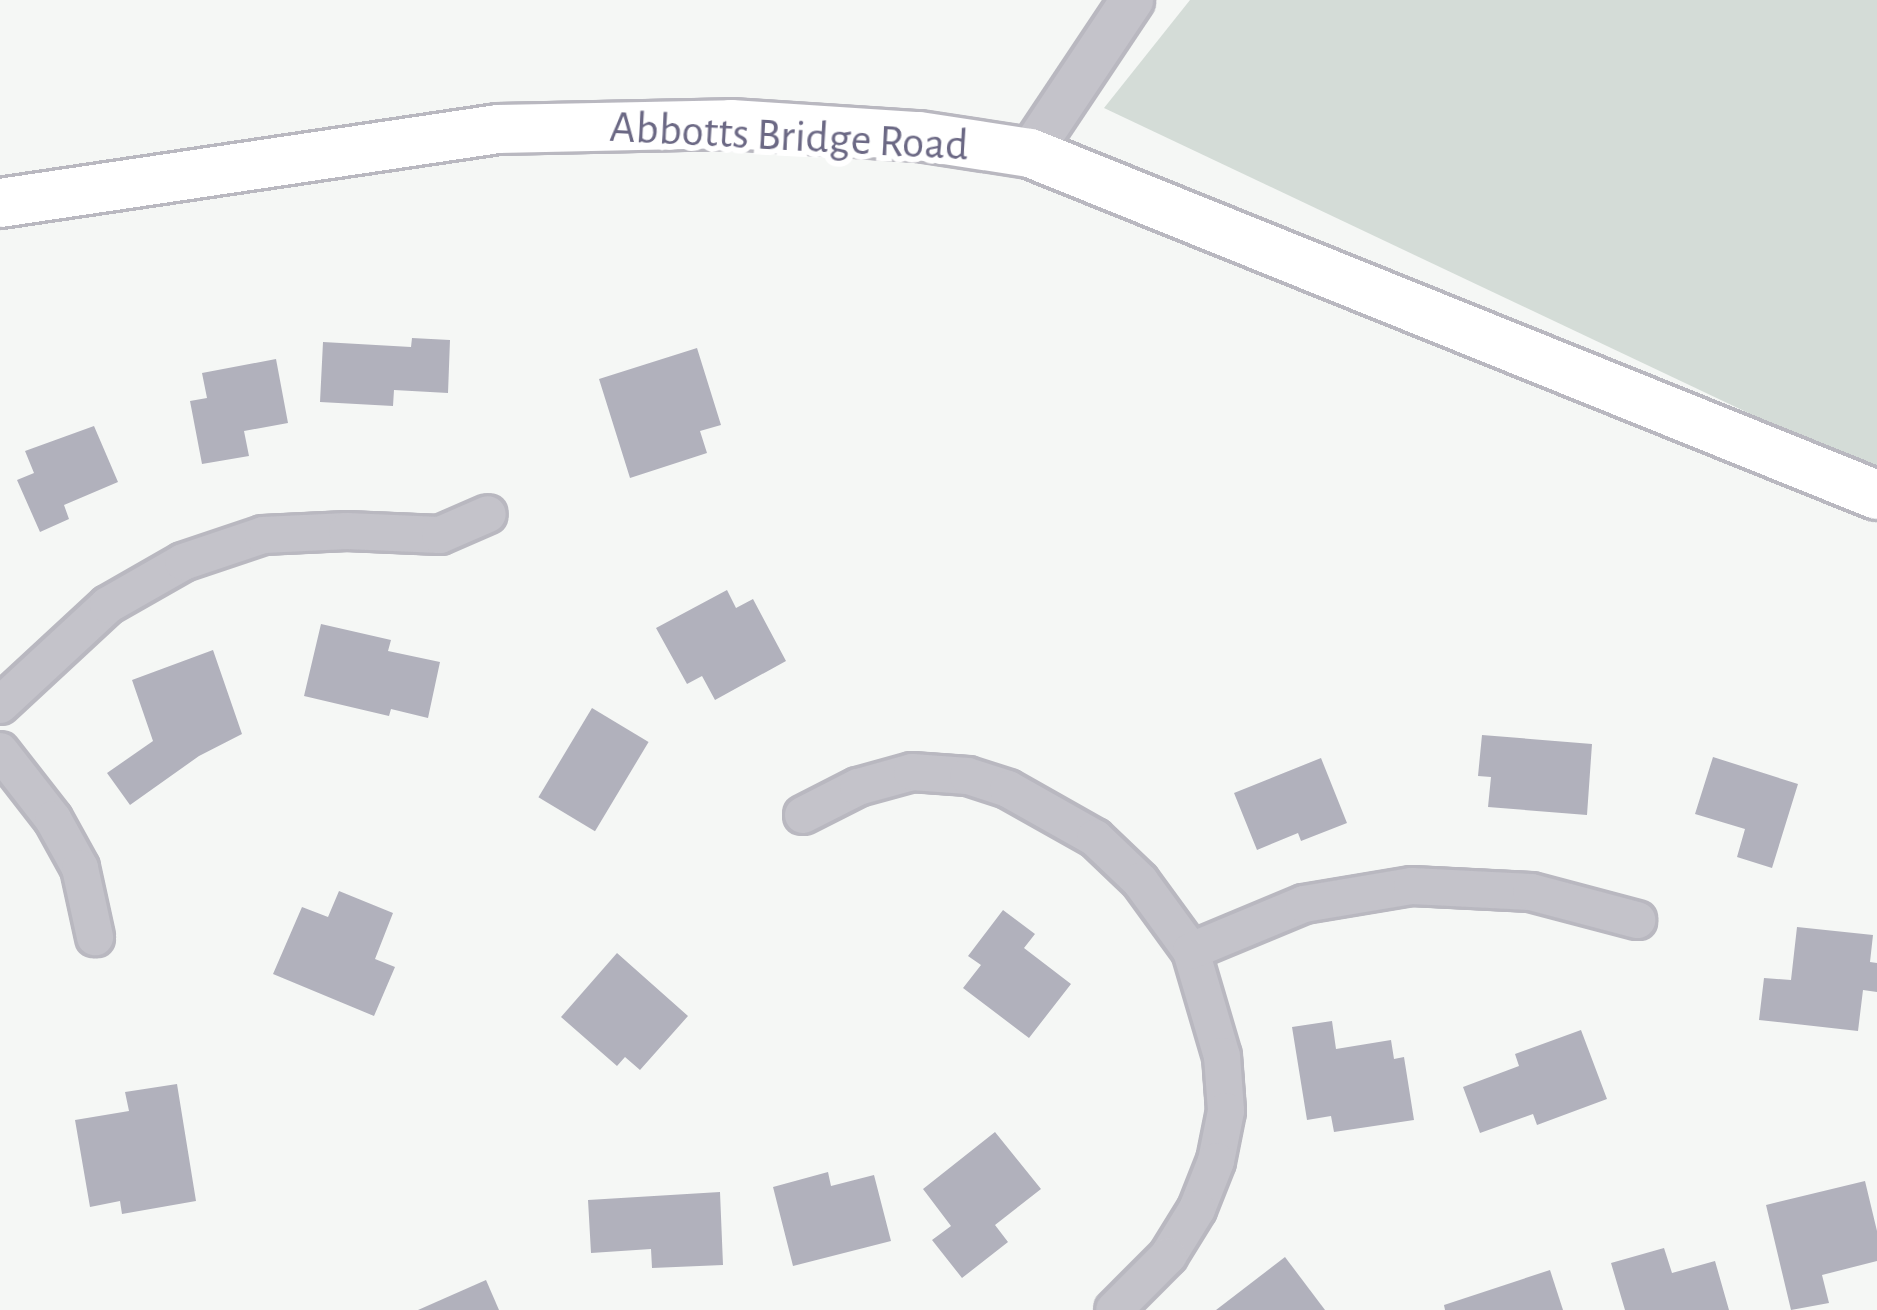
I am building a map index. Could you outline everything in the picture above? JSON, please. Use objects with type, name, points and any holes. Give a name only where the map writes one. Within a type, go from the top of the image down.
[{"type":"main road","name":"Abbotts Bridge Road","points":[[0,203],[498,129],[731,124],[919,136],[1030,153],[1877,495]]},
{"type":"street","points":[[1030,153],[1132,0]]},
{"type":"street","points":[[0,705],[108,605],[184,562],[263,535],[347,531],[440,536],[488,514]]},
{"type":"street","points":[[0,751],[53,819],[80,868],[94,937]]},
{"type":"street","points":[[803,814],[857,787],[912,772],[968,776],[1008,790],[1095,838],[1140,881],[1191,951],[1222,1056],[1226,1111],[1216,1161],[1197,1209],[1168,1256],[1114,1310]]},
{"type":"street","points":[[1191,951],[1304,904],[1412,886],[1531,892],[1636,920]]},
{"type":"shaded area","points":[[1190,0],[1877,0],[1877,474],[1104,108]]},
{"type":"building","points":[[412,338],[450,340],[448,393],[394,390],[393,406],[320,402],[323,342],[411,347]]},
{"type":"building","points":[[697,348],[721,425],[700,431],[707,453],[630,478],[599,379]]},
{"type":"building","points":[[276,359],[288,423],[244,431],[249,456],[202,464],[190,401],[207,398],[202,373]]},
{"type":"building","points":[[94,426],[118,482],[64,505],[69,519],[40,532],[17,480],[34,473],[25,451]]},
{"type":"building","points":[[727,590],[736,608],[753,599],[786,661],[715,700],[702,676],[687,684],[656,628]]},
{"type":"building","points":[[321,624],[391,640],[388,651],[440,662],[428,718],[391,709],[389,716],[304,696]]},
{"type":"building","points":[[213,650],[242,734],[199,756],[130,805],[107,773],[153,741],[132,680]]},
{"type":"building","points":[[592,708],[649,742],[595,831],[538,797]]},
{"type":"building","points":[[1482,735],[1592,744],[1587,815],[1488,807],[1491,777],[1478,776]]},
{"type":"building","points":[[1713,757],[1798,784],[1772,868],[1737,857],[1745,829],[1695,814]]},
{"type":"building","points":[[1321,758],[1347,823],[1301,841],[1298,833],[1257,850],[1234,793]]},
{"type":"building","points":[[339,891],[393,913],[375,959],[395,967],[374,1016],[273,974],[302,907],[328,917]]},
{"type":"building","points":[[1003,910],[1035,934],[1024,948],[1071,984],[1029,1038],[963,988],[981,965],[968,956]]},
{"type":"building","points":[[1797,927],[1873,935],[1870,962],[1877,963],[1877,992],[1863,990],[1858,1031],[1759,1020],[1764,978],[1791,980]]},
{"type":"building","points":[[617,953],[688,1016],[640,1070],[625,1057],[617,1066],[561,1017]]},
{"type":"building","points":[[1332,1021],[1336,1049],[1391,1040],[1394,1059],[1404,1057],[1414,1120],[1334,1132],[1331,1116],[1307,1120],[1292,1027]]},
{"type":"building","points":[[1581,1030],[1607,1099],[1537,1125],[1533,1114],[1480,1133],[1463,1087],[1519,1066],[1515,1054]]},
{"type":"building","points":[[177,1084],[196,1201],[122,1214],[120,1201],[90,1207],[75,1120],[129,1111],[125,1092]]},
{"type":"building","points":[[995,1132],[1041,1189],[995,1225],[1008,1242],[962,1278],[932,1240],[951,1226],[923,1189]]},
{"type":"building","points":[[828,1172],[831,1186],[874,1175],[891,1241],[793,1266],[773,1187]]},
{"type":"building","points":[[1865,1181],[1877,1231],[1877,1261],[1822,1275],[1829,1303],[1791,1310],[1766,1205]]},
{"type":"building","points":[[720,1192],[723,1265],[652,1268],[651,1249],[591,1253],[588,1200]]},
{"type":"building","points":[[1664,1248],[1672,1273],[1715,1261],[1729,1310],[1625,1310],[1611,1263]]},
{"type":"building","points":[[1285,1257],[1325,1310],[1216,1310]]},
{"type":"building","points":[[1550,1270],[1563,1310],[1445,1310],[1444,1305]]},
{"type":"building","points":[[486,1280],[499,1310],[418,1310]]}]
